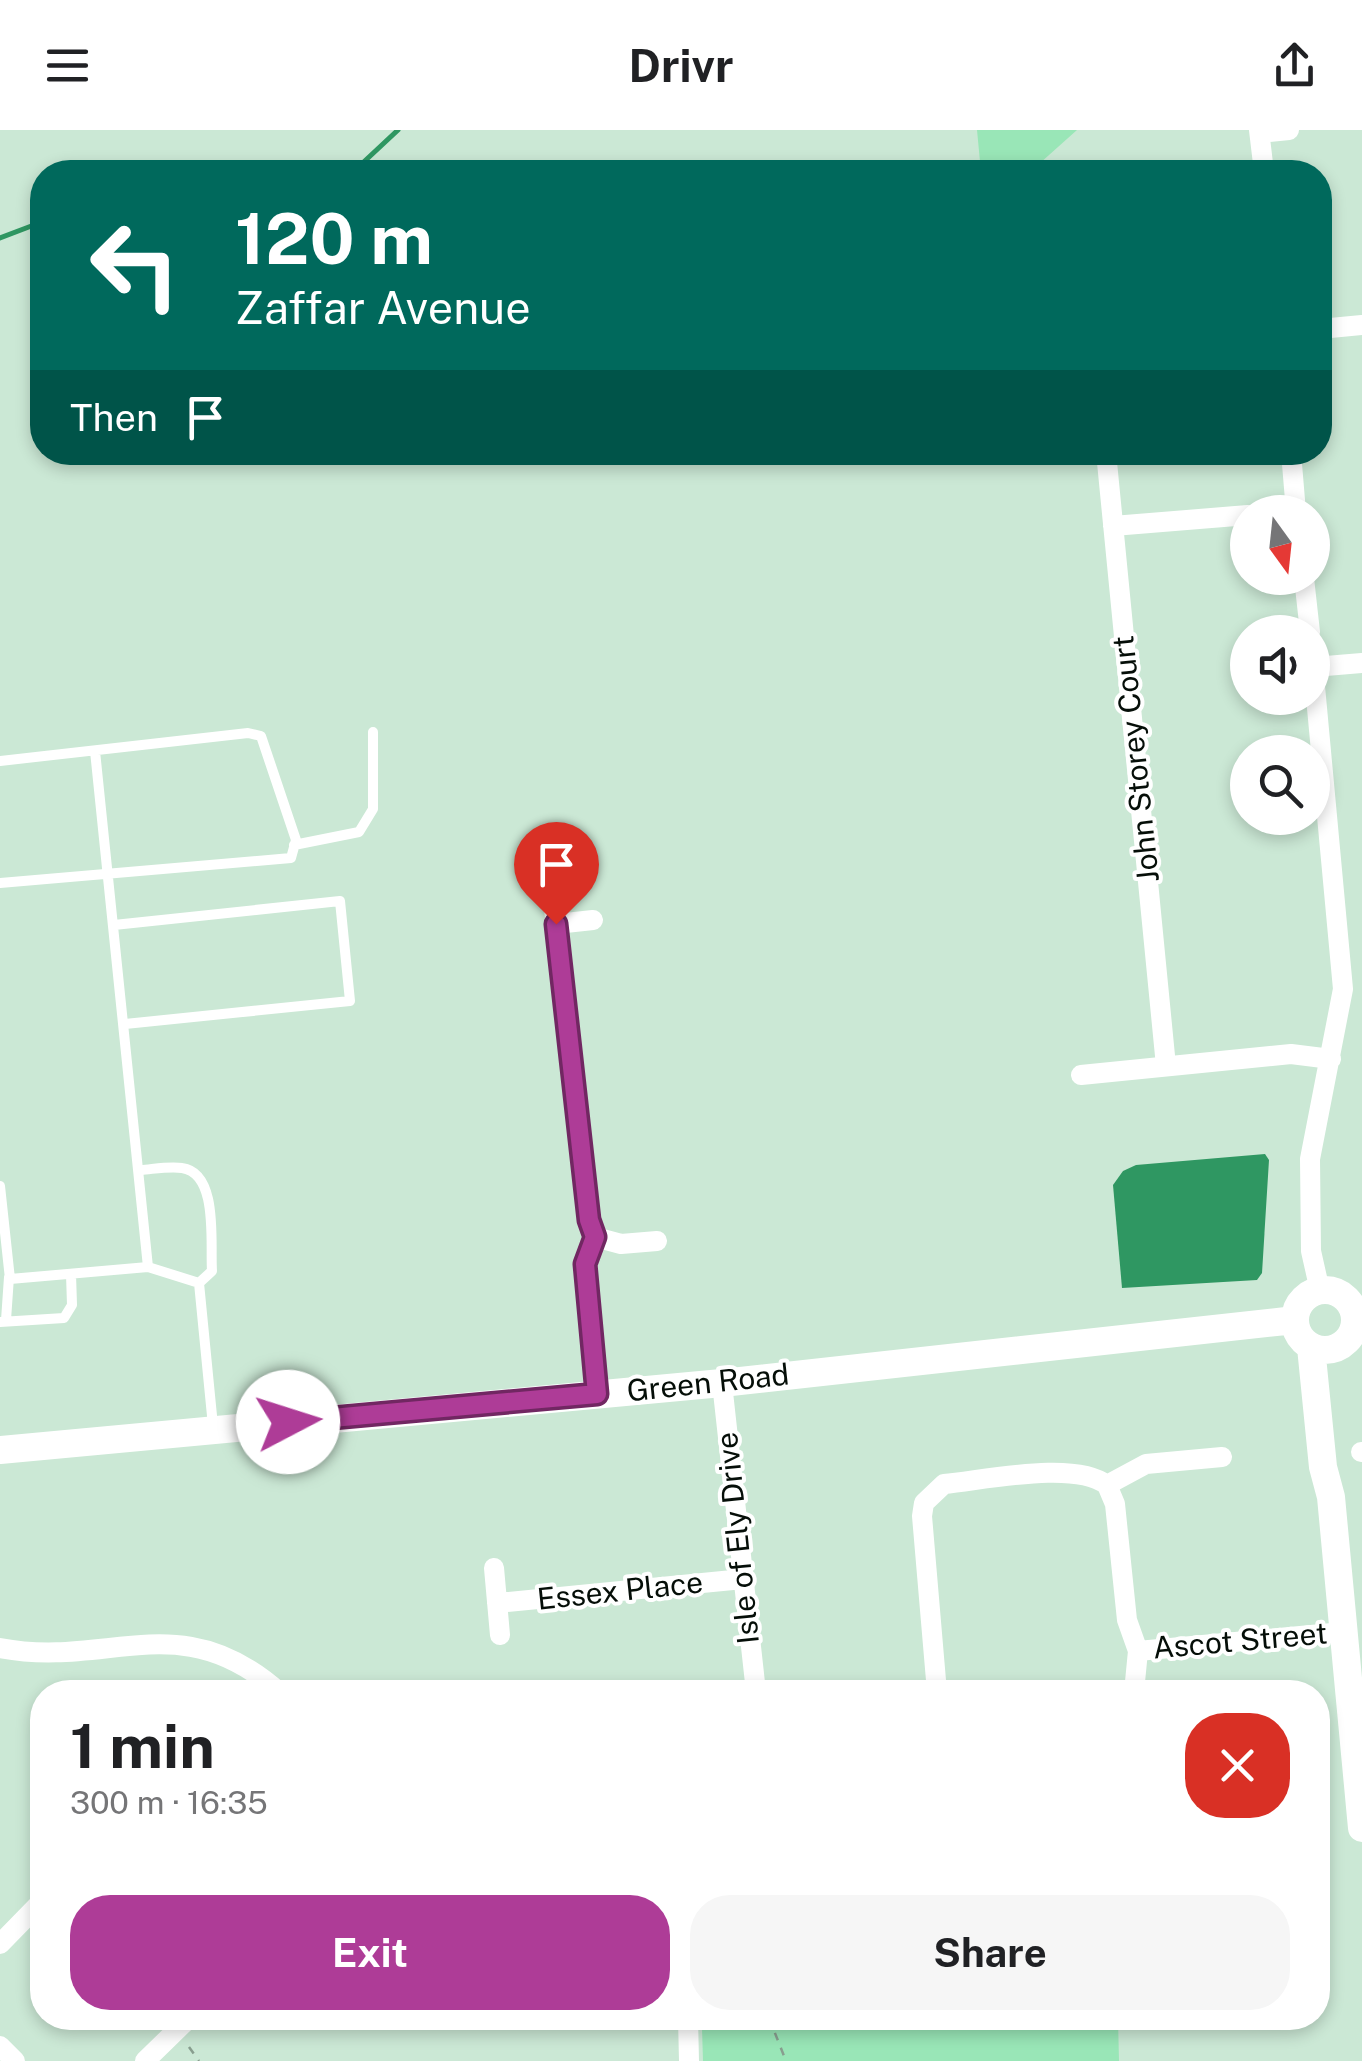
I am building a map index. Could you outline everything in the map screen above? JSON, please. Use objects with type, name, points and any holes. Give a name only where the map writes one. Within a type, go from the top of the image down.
[{"type":"street","points":[[1262,160],[1259,132],[1288,130]]},
{"type":"street","points":[[1332,327],[1362,325]]},
{"type":"street","name":"John Storey Court","points":[[1107,465],[1166,1066]]},
{"type":"street","points":[[1292,465],[1295,495]]},
{"type":"street","points":[[1114,526],[1230,516]]},
{"type":"street","points":[[1330,662],[1362,663]]},
{"type":"street","points":[[1318,715],[1344,989],[1310,1158],[1307,1202],[1320,1291]]},
{"type":"street","points":[[553,900],[589,1220],[595,1237],[585,1264],[597,1394]]},
{"type":"street","points":[[556,924],[594,920]]},
{"type":"street","points":[[1081,1075],[1292,1054],[1331,1059]]},
{"type":"street","points":[[595,1237],[622,1244],[657,1241]]},
{"type":"street","points":[[1354,1327],[1329,1350],[1311,1347],[1299,1336],[1295,1320],[1300,1304],[1320,1291],[1344,1297],[1354,1327],[1333,1390],[1331,1497],[1362,1828]]},
{"type":"street","name":"Green Road","points":[[0,1450],[722,1383],[1295,1320]]},
{"type":"street","points":[[1311,1347],[1331,1497]]},
{"type":"street","name":"Isle of Ely Drive","points":[[722,1383],[755,1680]]},
{"type":"street","points":[[1107,1484],[1146,1464],[1222,1458]]},
{"type":"street","points":[[937,1680],[924,1502],[944,1484],[1069,1472],[1092,1473],[1107,1484],[1115,1504],[1126,1620],[1138,1651],[1135,1680]]},
{"type":"street","name":"Essex Place","points":[[494,1568],[500,1635]]},
{"type":"street","name":"Essex Place","points":[[497,1603],[743,1579]]},
{"type":"street","name":"Ascot Street","points":[[1138,1651],[1343,1632]]},
{"type":"street","points":[[0,1648],[41,1651],[168,1642],[206,1648],[238,1662],[263,1680]]},
{"type":"street","points":[[0,1944],[30,1913]]},
{"type":"street","points":[[145,2061],[177,2030]]},
{"type":"street","points":[[688,2030],[689,2061]]},
{"type":"street","points":[[0,2046],[16,2061]]},
{"type":"lane","points":[[294,846],[359,832],[373,809],[372,732]]},
{"type":"lane","points":[[0,762],[248,733],[261,736],[294,846],[291,858],[278,861],[238,860],[0,883]]},
{"type":"lane","points":[[95,750],[142,1170],[148,1266]]},
{"type":"lane","points":[[114,925],[340,900],[350,1002],[125,1024]]},
{"type":"lane","points":[[142,1170],[182,1168],[194,1172],[208,1193],[212,1271],[199,1282]]},
{"type":"lane","points":[[0,1186],[9,1277],[3,1321],[64,1318],[72,1305],[70,1274]]},
{"type":"lane","points":[[9,1277],[148,1266],[199,1282]]},
{"type":"lane","points":[[199,1282],[213,1430]]},
{"type":"path","points":[[774,2030],[786,2061]]},
{"type":"shaded area","points":[[977,130],[1077,130],[1043,160],[980,160]]},
{"type":"shaded area","points":[[1265,1154],[1269,1160],[1262,1273],[1257,1280],[1122,1288],[1113,1185],[1123,1171],[1136,1165]]},
{"type":"shaded area","points":[[702,2030],[1118,2030],[1119,2061],[703,2061]]},
{"type":"waterway","points":[[366,160],[398,130]]},
{"type":"waterway","points":[[0,238],[30,227]]},
{"type":"route","points":[[288,1422],[597,1394],[585,1264],[595,1237],[589,1220],[556,924]]}]
